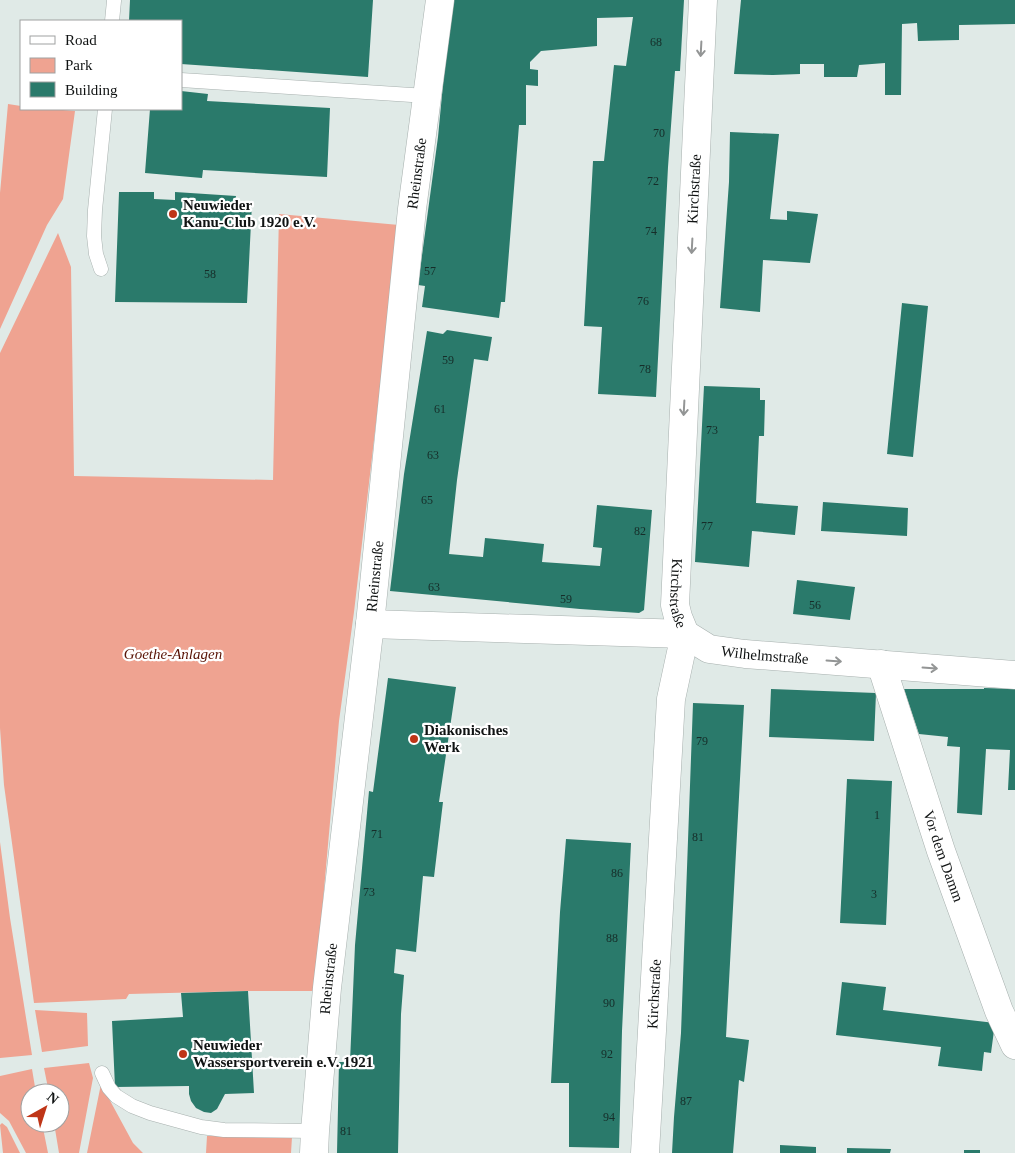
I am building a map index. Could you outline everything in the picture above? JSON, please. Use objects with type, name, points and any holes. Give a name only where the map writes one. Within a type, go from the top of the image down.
[{"type":"street","name":"Rheinstraße","points":[[314,1142],[328,978],[370,624],[411,219],[440,0]]},
{"type":"street","name":"Kirchstraße","points":[[645,1153],[671,699],[685,634],[675,605],[703,0]]},
{"type":"street","points":[[370,624],[685,634]]},
{"type":"street","name":"Wilhelmstraße","points":[[685,634],[709,649],[745,654],[1015,675]]},
{"type":"street","name":"Vor dem Damm","points":[[881,664],[941,850],[999,1011],[1015,1044]]},
{"type":"lane","points":[[112,20],[114,1]]},
{"type":"lane","points":[[182,80],[427,96]]},
{"type":"lane","points":[[101,269],[96,254],[94,236],[105,110]]},
{"type":"lane","points":[[102,1073],[109,1088],[116,1096],[132,1106],[150,1113],[201,1127],[314,1142]]},
{"type":"green space","points":[[8,104],[20,106],[20,110],[75,111],[63,199],[47,225],[0,329],[0,193]]},
{"type":"green space","name":"Goethe-Anlagen","points":[[279,214],[399,225],[354,612],[339,721],[315,991],[129,994],[126,999],[34,1003],[4,785],[0,728],[0,353],[58,233],[71,267],[74,476],[273,480]]},
{"type":"green space","points":[[0,842],[32,1055],[0,1058]]},
{"type":"green space","points":[[35,1010],[87,1013],[88,1046],[42,1052]]},
{"type":"green space","points":[[89,1063],[93,1078],[79,1153],[59,1153],[56,1133],[70,1133],[70,1083],[47,1083],[44,1068]]},
{"type":"green space","points":[[32,1069],[34,1083],[20,1083],[20,1133],[44,1133],[48,1153],[26,1153],[9,1121],[0,1113],[0,1076]]},
{"type":"green space","points":[[101,1084],[133,1143],[143,1153],[87,1153]]},
{"type":"green space","points":[[2,1123],[7,1127],[20,1153],[3,1153],[0,1125]]},
{"type":"green space","points":[[207,1136],[292,1137],[291,1153],[206,1153]]},
{"type":"building","points":[[130,0],[373,0],[368,77],[182,64],[182,20],[129,20]]},
{"type":"building","points":[[451,0],[684,0],[680,71],[675,71],[668,167],[656,397],[598,394],[602,327],[584,326],[593,161],[604,161],[614,65],[626,66],[633,17],[597,18],[597,46],[541,51],[530,62],[530,69],[538,70],[538,86],[526,85],[526,125],[519,125],[505,302],[501,302],[499,318],[422,307],[425,286],[418,285],[438,137]]},
{"type":"building","points":[[741,0],[1015,0],[1015,24],[959,25],[959,40],[918,41],[917,23],[902,24],[901,95],[885,95],[885,63],[859,65],[857,77],[824,77],[824,64],[800,64],[800,74],[734,74]]},
{"type":"building","points":[[182,91],[208,94],[207,101],[330,108],[327,177],[203,170],[202,178],[145,173],[150,110],[182,110]]},
{"type":"building","points":[[730,132],[779,134],[770,219],[787,220],[787,211],[818,214],[810,263],[763,260],[760,312],[720,308],[729,182]]},
{"type":"building","points":[[119,192],[154,192],[154,199],[175,200],[175,192],[236,196],[235,204],[252,203],[247,303],[115,302]]},
{"type":"building","points":[[902,303],[928,306],[913,457],[887,454]]},
{"type":"building","points":[[447,330],[492,337],[488,361],[474,359],[449,554],[483,557],[485,538],[544,544],[542,562],[600,566],[602,548],[593,547],[597,505],[652,510],[644,610],[639,613],[580,609],[390,591],[404,474],[427,331],[443,334]]},
{"type":"building","points":[[704,386],[760,388],[760,400],[765,400],[764,436],[759,436],[756,503],[798,506],[795,535],[752,531],[749,567],[695,562]]},
{"type":"building","points":[[823,502],[908,508],[907,536],[821,531]]},
{"type":"building","points":[[797,580],[855,587],[850,620],[793,614]]},
{"type":"building","points":[[388,678],[456,687],[439,802],[443,802],[434,877],[423,876],[416,952],[396,949],[394,973],[404,975],[401,1014],[398,1153],[337,1153],[339,1062],[350,1062],[355,945],[369,791],[373,792]]},
{"type":"building","points":[[771,689],[876,693],[874,741],[769,737]]},
{"type":"building","points":[[904,689],[1015,689],[1015,790],[1008,790],[1010,750],[986,749],[982,815],[957,813],[960,747],[947,746],[948,737],[919,734]]},
{"type":"building","points":[[693,703],[744,705],[726,1037],[749,1040],[744,1082],[739,1080],[733,1153],[672,1153],[681,1033]]},
{"type":"building","points":[[847,779],[892,781],[886,925],[840,923]]},
{"type":"building","points":[[566,839],[631,843],[622,1031],[619,1148],[569,1147],[569,1083],[551,1083],[560,912]]},
{"type":"building","points":[[842,982],[886,987],[883,1010],[995,1023],[991,1053],[984,1052],[982,1071],[938,1066],[941,1047],[836,1035]]},
{"type":"building","name":"Neuwieder Wassersportverein e.V. 1921","points":[[248,991],[254,1093],[225,1094],[217,1109],[211,1113],[196,1108],[191,1101],[189,1086],[115,1087],[112,1021],[183,1017],[181,993]]},
{"type":"building","points":[[780,1145],[816,1147],[816,1153],[780,1153]]},
{"type":"building","points":[[847,1148],[891,1149],[890,1153],[847,1153]]},
{"type":"building","points":[[964,1150],[980,1150],[980,1153],[964,1153]]},
{"type":"place","name":"Neuwieder Kanu-Club 1920 e.V.","points":[[173,214]]},
{"type":"place","name":"Diakonisches Werk","points":[[414,739]]},
{"type":"place","name":"Neuwieder Wassersportverein e.V. 1921","points":[[183,1054]]}]
